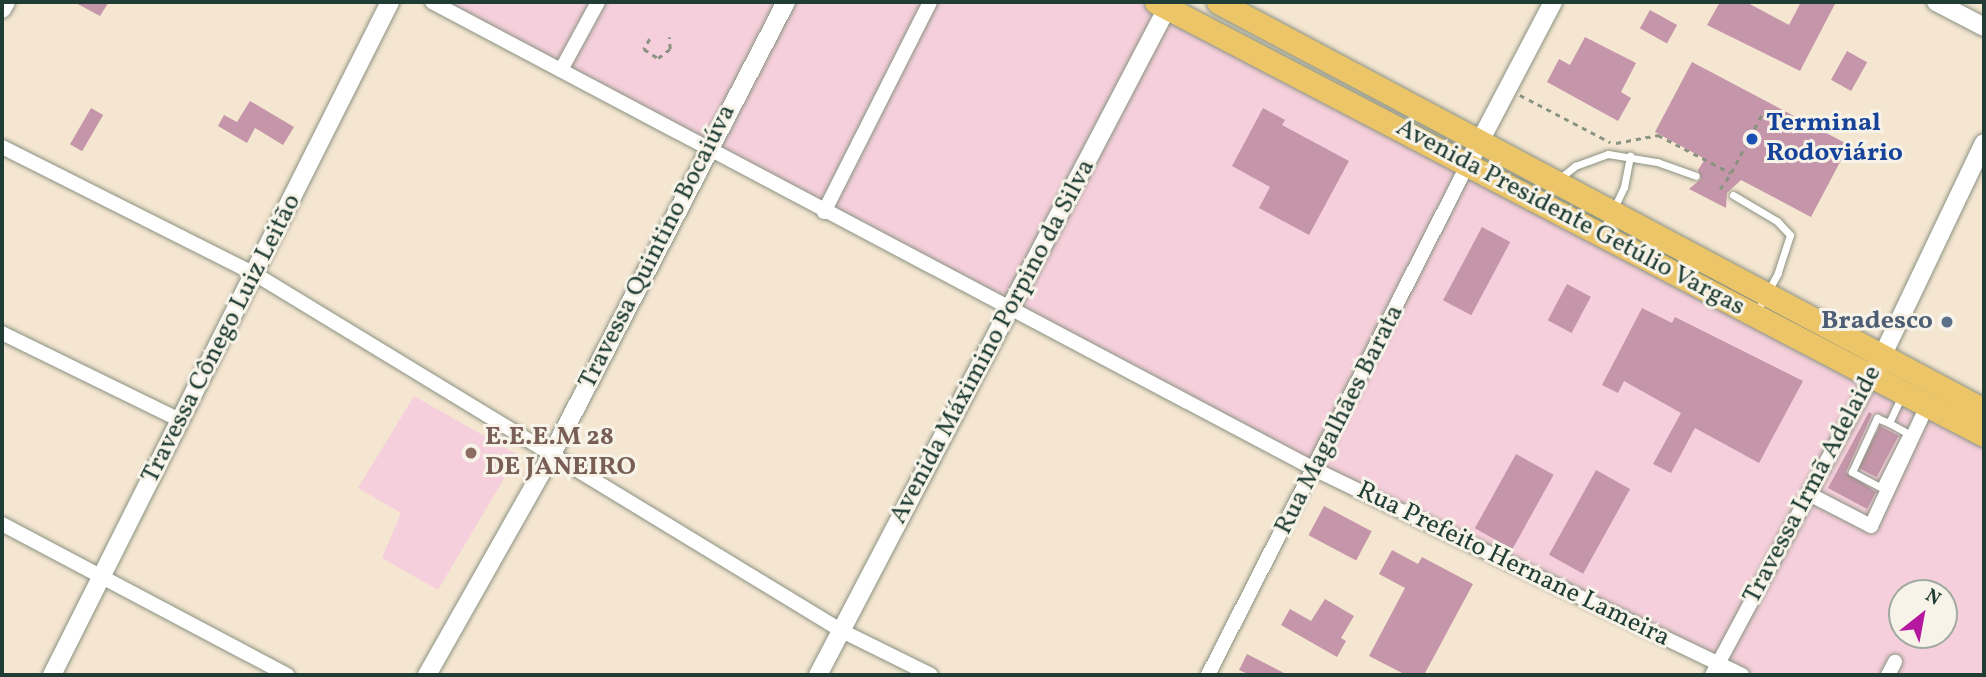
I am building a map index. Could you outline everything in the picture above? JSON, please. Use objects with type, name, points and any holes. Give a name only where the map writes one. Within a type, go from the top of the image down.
[{"type":"highway","name":"Avenida Presidente Getúlio Vargas","points":[[1218,2],[1556,182],[1608,222],[1755,314],[1984,435]]},
{"type":"highway","name":"Avenida Presidente Getúlio Vargas","points":[[1162,5],[1468,164],[1608,222],[1772,283],[1882,355],[1984,410]]},
{"type":"street","points":[[2,9],[6,2]]},
{"type":"street","name":"Travessa Cônego Luiz Leitão","points":[[52,675],[182,421],[390,2]]},
{"type":"street","name":"Rua Prefeito Hernane Lameira","points":[[432,2],[824,212],[1316,470],[1715,670],[1742,675]]},
{"type":"street","points":[[561,70],[598,2]]},
{"type":"street","name":"Travessa Quintino Bocaiúva","points":[[428,675],[553,452],[707,149],[786,2]]},
{"type":"street","points":[[824,212],[930,2]]},
{"type":"street","points":[[1468,164],[1553,2]]},
{"type":"street","points":[[1936,2],[1984,27]]},
{"type":"street","name":"Avenida Máximino Porpino da Silva","points":[[818,675],[1011,310],[1162,5]]},
{"type":"street","name":"Travessa Irmã Adelaide","points":[[1715,670],[1872,377],[1984,143]]},
{"type":"street","points":[[2,147],[255,274],[553,452],[842,631],[931,675]]},
{"type":"street","name":"Rua Magalhães Barata","points":[[1208,675],[1316,470],[1468,164]]},
{"type":"street","points":[[2,333],[182,421]]},
{"type":"street","points":[[1809,494],[1871,526],[1927,406]]},
{"type":"street","points":[[2,524],[104,576],[285,675]]},
{"type":"lane","points":[[1556,182],[1591,159],[1608,154],[1630,156],[1696,176]]},
{"type":"lane","points":[[1608,222],[1630,156]]},
{"type":"lane","points":[[1733,195],[1789,232],[1772,283],[1755,314]]},
{"type":"lane","points":[[1889,423],[1903,394]]},
{"type":"lane","points":[[1877,418],[1889,423],[1907,433],[1880,487],[1852,472],[1877,418]]},
{"type":"path","points":[[650,39],[645,49],[658,58],[670,49],[669,37]]},
{"type":"path","points":[[1508,88],[1613,144],[1658,135],[1731,173]]},
{"type":"path","points":[[1720,189],[1762,114]]},
{"type":"shaded area","points":[[433,2],[1148,2],[1984,447],[1984,675],[1742,675],[1308,465]]},
{"type":"shaded area","points":[[414,396],[518,455],[438,590],[382,558],[401,513],[358,488]]},
{"type":"building","points":[[74,2],[109,2],[100,16]]},
{"type":"building","points":[[1720,2],[1746,2],[1789,25],[1801,2],[1836,2],[1800,71],[1707,25]]},
{"type":"building","points":[[1650,10],[1677,25],[1667,43],[1640,28]]},
{"type":"building","points":[[1585,37],[1636,63],[1621,92],[1631,98],[1618,121],[1547,82],[1559,59],[1570,65]]},
{"type":"building","points":[[1847,51],[1867,62],[1851,91],[1831,80]]},
{"type":"building","name":"Terminal Rodoviário","points":[[1692,62],[1849,145],[1811,217],[1741,180],[1727,193],[1726,208],[1689,189],[1701,179],[1698,170],[1705,159],[1655,132]]},
{"type":"building","points":[[250,101],[294,127],[283,145],[255,128],[247,143],[218,126],[224,115],[237,122]]},
{"type":"building","points":[[91,108],[103,115],[82,151],[70,144]]},
{"type":"building","points":[[1263,108],[1285,120],[1282,125],[1349,161],[1309,235],[1259,208],[1270,187],[1232,166]]},
{"type":"building","points":[[1482,227],[1510,242],[1471,315],[1443,300]]},
{"type":"building","points":[[1567,284],[1591,297],[1572,333],[1548,320]]},
{"type":"building","points":[[1642,308],[1672,323],[1675,317],[1803,381],[1759,463],[1695,428],[1671,473],[1653,464],[1681,413],[1624,381],[1618,393],[1602,385]]},
{"type":"building","points":[[1869,412],[1872,414],[1846,472],[1876,492],[1867,509],[1828,488]]},
{"type":"building","points":[[1880,426],[1899,436],[1876,477],[1858,467]]},
{"type":"building","points":[[1516,454],[1554,475],[1512,549],[1475,528]]},
{"type":"building","points":[[1596,470],[1630,489],[1583,574],[1549,555]]},
{"type":"building","points":[[1324,506],[1372,531],[1356,560],[1309,535]]},
{"type":"building","points":[[1392,550],[1418,564],[1422,557],[1473,584],[1424,675],[1406,675],[1369,656],[1405,588],[1379,574]]},
{"type":"building","points":[[1325,599],[1354,616],[1341,638],[1346,641],[1337,657],[1281,625],[1290,609],[1311,621]]},
{"type":"building","points":[[1247,654],[1288,675],[1250,675],[1239,670]]},
{"type":"place","name":"Terminal Rodoviário","points":[[1752,139]]},
{"type":"place","name":"Bradesco","points":[[1947,322]]},
{"type":"place","name":"E.E.E.M 28 DE JANEIRO","points":[[471,453]]}]
